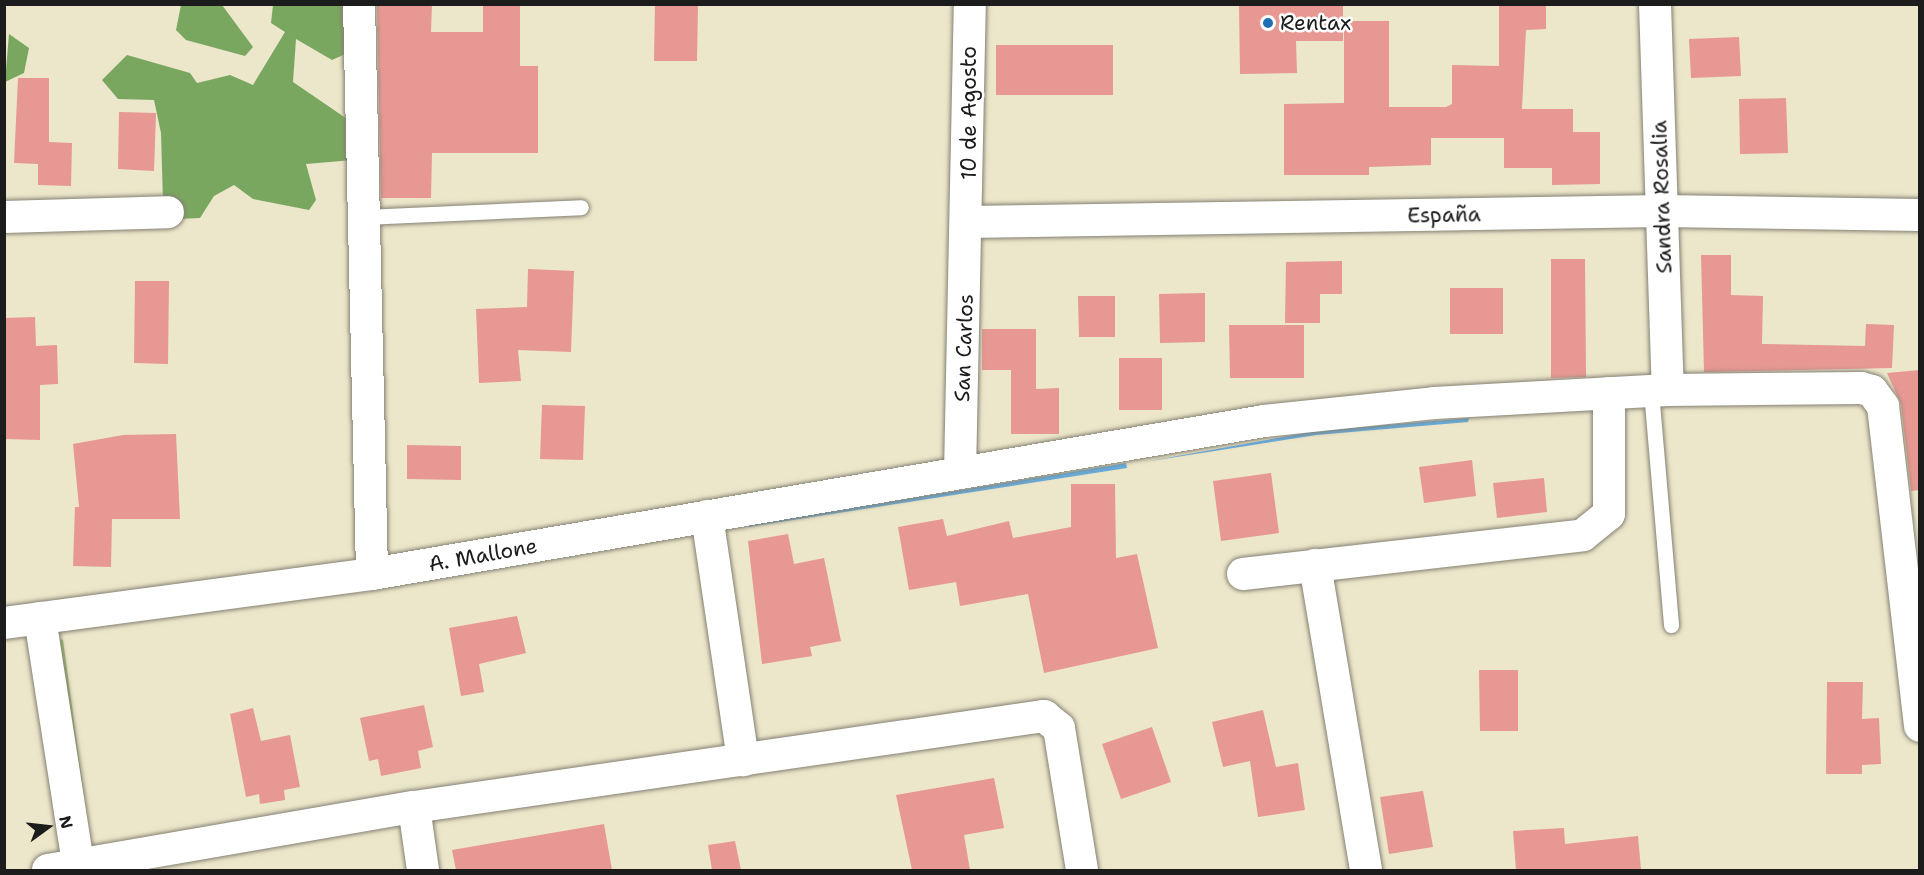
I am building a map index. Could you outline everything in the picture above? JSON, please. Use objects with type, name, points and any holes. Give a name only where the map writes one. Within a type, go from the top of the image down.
[{"type":"street","points":[[359,4],[372,574]]},
{"type":"street","name":"10 de Agosto","points":[[968,222],[970,4]]},
{"type":"street","name":"Sandra Rosalia","points":[[1655,4],[1662,211],[1660,391]]},
{"type":"street","name":"España","points":[[968,222],[1662,211],[1920,215]]},
{"type":"street","points":[[4,217],[168,212]]},
{"type":"street","name":"San Carlos","points":[[960,473],[968,222]]},
{"type":"street","name":"A. Mallone","points":[[4,623],[372,574],[1264,421],[1434,403],[1609,393],[1872,391],[1883,406],[1908,521]]},
{"type":"street","points":[[1243,574],[1590,532],[1609,514],[1609,393]]},
{"type":"street","points":[[707,516],[743,760]]},
{"type":"street","points":[[1908,521],[1920,726]]},
{"type":"street","points":[[1315,565],[1366,870]]},
{"type":"street","points":[[40,618],[94,867]]},
{"type":"street","points":[[48,870],[94,867],[414,807],[1044,716],[1059,728],[1082,870]]},
{"type":"street","points":[[414,807],[423,870]]},
{"type":"lane","points":[[364,217],[581,207]]},
{"type":"lane","points":[[1660,391],[1671,625]]},
{"type":"green space","points":[[181,5],[222,5],[253,47],[245,56],[186,40],[176,30]]},
{"type":"green space","points":[[273,5],[351,5],[352,51],[332,60],[296,39],[293,82],[353,123],[353,160],[306,164],[316,200],[309,210],[253,199],[234,185],[214,196],[200,218],[178,219],[163,203],[161,133],[154,100],[118,99],[102,80],[127,55],[190,73],[197,83],[230,75],[253,85],[285,32],[271,23]]},
{"type":"green space","points":[[9,34],[29,48],[24,73],[5,82]]},
{"type":"green space","points":[[58,638],[63,640],[90,840],[89,839]]},
{"type":"water","points":[[1469,418],[1468,422],[1316,435],[1144,462],[1316,431]]},
{"type":"water","points":[[1126,463],[1127,468],[748,527],[748,525]]},
{"type":"building","points":[[377,4],[432,4],[431,32],[483,32],[483,4],[520,4],[520,66],[538,66],[538,153],[432,153],[431,198],[381,198]]},
{"type":"building","points":[[655,4],[698,4],[697,61],[654,61]]},
{"type":"building","name":"Rentax","points":[[1239,4],[1343,4],[1343,41],[1296,41],[1297,73],[1240,74]]},
{"type":"building","points":[[1499,4],[1546,4],[1546,29],[1526,30],[1522,109],[1573,109],[1573,132],[1600,132],[1600,184],[1552,185],[1552,168],[1504,168],[1504,138],[1431,138],[1431,165],[1369,167],[1369,175],[1284,175],[1284,104],[1344,103],[1344,21],[1389,21],[1389,107],[1446,107],[1452,104],[1452,65],[1499,66]]},
{"type":"building","points":[[1739,37],[1741,76],[1691,78],[1689,39]]},
{"type":"building","points":[[996,45],[1113,45],[1113,95],[996,95]]},
{"type":"building","points":[[18,78],[49,78],[49,142],[72,143],[71,186],[38,185],[38,164],[14,163]]},
{"type":"building","points":[[1786,98],[1788,153],[1740,154],[1739,99]]},
{"type":"building","points":[[119,112],[156,113],[154,171],[118,169]]},
{"type":"building","points":[[1701,255],[1731,255],[1731,295],[1763,296],[1762,344],[1865,346],[1866,324],[1894,325],[1892,368],[1704,372]]},
{"type":"building","points":[[1551,259],[1585,259],[1586,377],[1551,378]]},
{"type":"building","points":[[1342,261],[1342,294],[1320,294],[1320,323],[1285,323],[1286,262]]},
{"type":"building","points":[[528,269],[574,271],[571,352],[518,350],[521,381],[479,383],[476,309],[527,307]]},
{"type":"building","points":[[135,281],[169,281],[168,364],[134,363]]},
{"type":"building","points":[[1450,288],[1503,288],[1503,334],[1450,334]]},
{"type":"building","points":[[1205,293],[1205,342],[1160,343],[1159,294]]},
{"type":"building","points":[[1078,296],[1115,296],[1115,337],[1079,337]]},
{"type":"building","points":[[35,317],[36,346],[57,345],[58,384],[40,385],[40,440],[4,439],[4,318]]},
{"type":"building","points":[[1229,325],[1304,325],[1304,378],[1230,378]]},
{"type":"building","points":[[982,329],[1036,329],[1036,389],[1059,388],[1059,434],[1011,434],[1011,370],[982,370]]},
{"type":"building","points":[[1119,358],[1162,358],[1162,410],[1119,410]]},
{"type":"building","points":[[1920,370],[1920,490],[1911,491],[1901,404],[1887,373]]},
{"type":"building","points":[[542,405],[585,406],[583,460],[540,459]]},
{"type":"building","points":[[176,434],[180,519],[112,519],[111,567],[73,566],[75,507],[79,507],[73,444],[123,435]]},
{"type":"building","points":[[407,445],[461,446],[461,480],[407,479]]},
{"type":"building","points":[[1472,460],[1476,496],[1424,503],[1419,467]]},
{"type":"building","points":[[1271,473],[1279,533],[1221,541],[1213,481]]},
{"type":"building","points":[[1544,478],[1547,512],[1497,518],[1493,483]]},
{"type":"building","points":[[1071,484],[1115,484],[1116,558],[1137,554],[1158,648],[1044,673],[1028,594],[960,606],[956,582],[909,590],[898,527],[943,519],[947,536],[1009,521],[1013,538],[1071,527]]},
{"type":"building","points":[[788,534],[794,564],[824,558],[841,641],[810,647],[812,656],[762,664],[748,541]]},
{"type":"building","points":[[517,616],[526,653],[479,664],[484,692],[461,696],[449,628]]},
{"type":"building","points":[[1479,670],[1518,670],[1518,731],[1480,731]]},
{"type":"building","points":[[1827,682],[1863,682],[1862,719],[1879,718],[1881,764],[1862,765],[1862,774],[1826,774]]},
{"type":"building","points":[[424,705],[433,747],[418,751],[421,768],[381,776],[378,759],[369,761],[360,718]]},
{"type":"building","points":[[253,708],[261,741],[290,735],[300,787],[284,790],[285,800],[260,804],[259,794],[246,797],[230,714]]},
{"type":"building","points":[[1263,710],[1276,767],[1298,763],[1305,810],[1258,817],[1250,761],[1223,767],[1212,722]]},
{"type":"building","points":[[1152,727],[1171,782],[1121,799],[1102,744]]},
{"type":"building","points":[[994,778],[1004,828],[964,835],[970,870],[912,870],[896,795]]},
{"type":"building","points":[[1423,791],[1433,847],[1389,854],[1380,797]]},
{"type":"building","points":[[604,824],[612,870],[456,870],[452,850]]},
{"type":"building","points":[[1564,828],[1565,844],[1638,836],[1641,870],[1516,870],[1513,831]]},
{"type":"building","points":[[735,841],[741,870],[712,870],[708,845]]},
{"type":"place","name":"Rentax","points":[[1268,23]]}]
